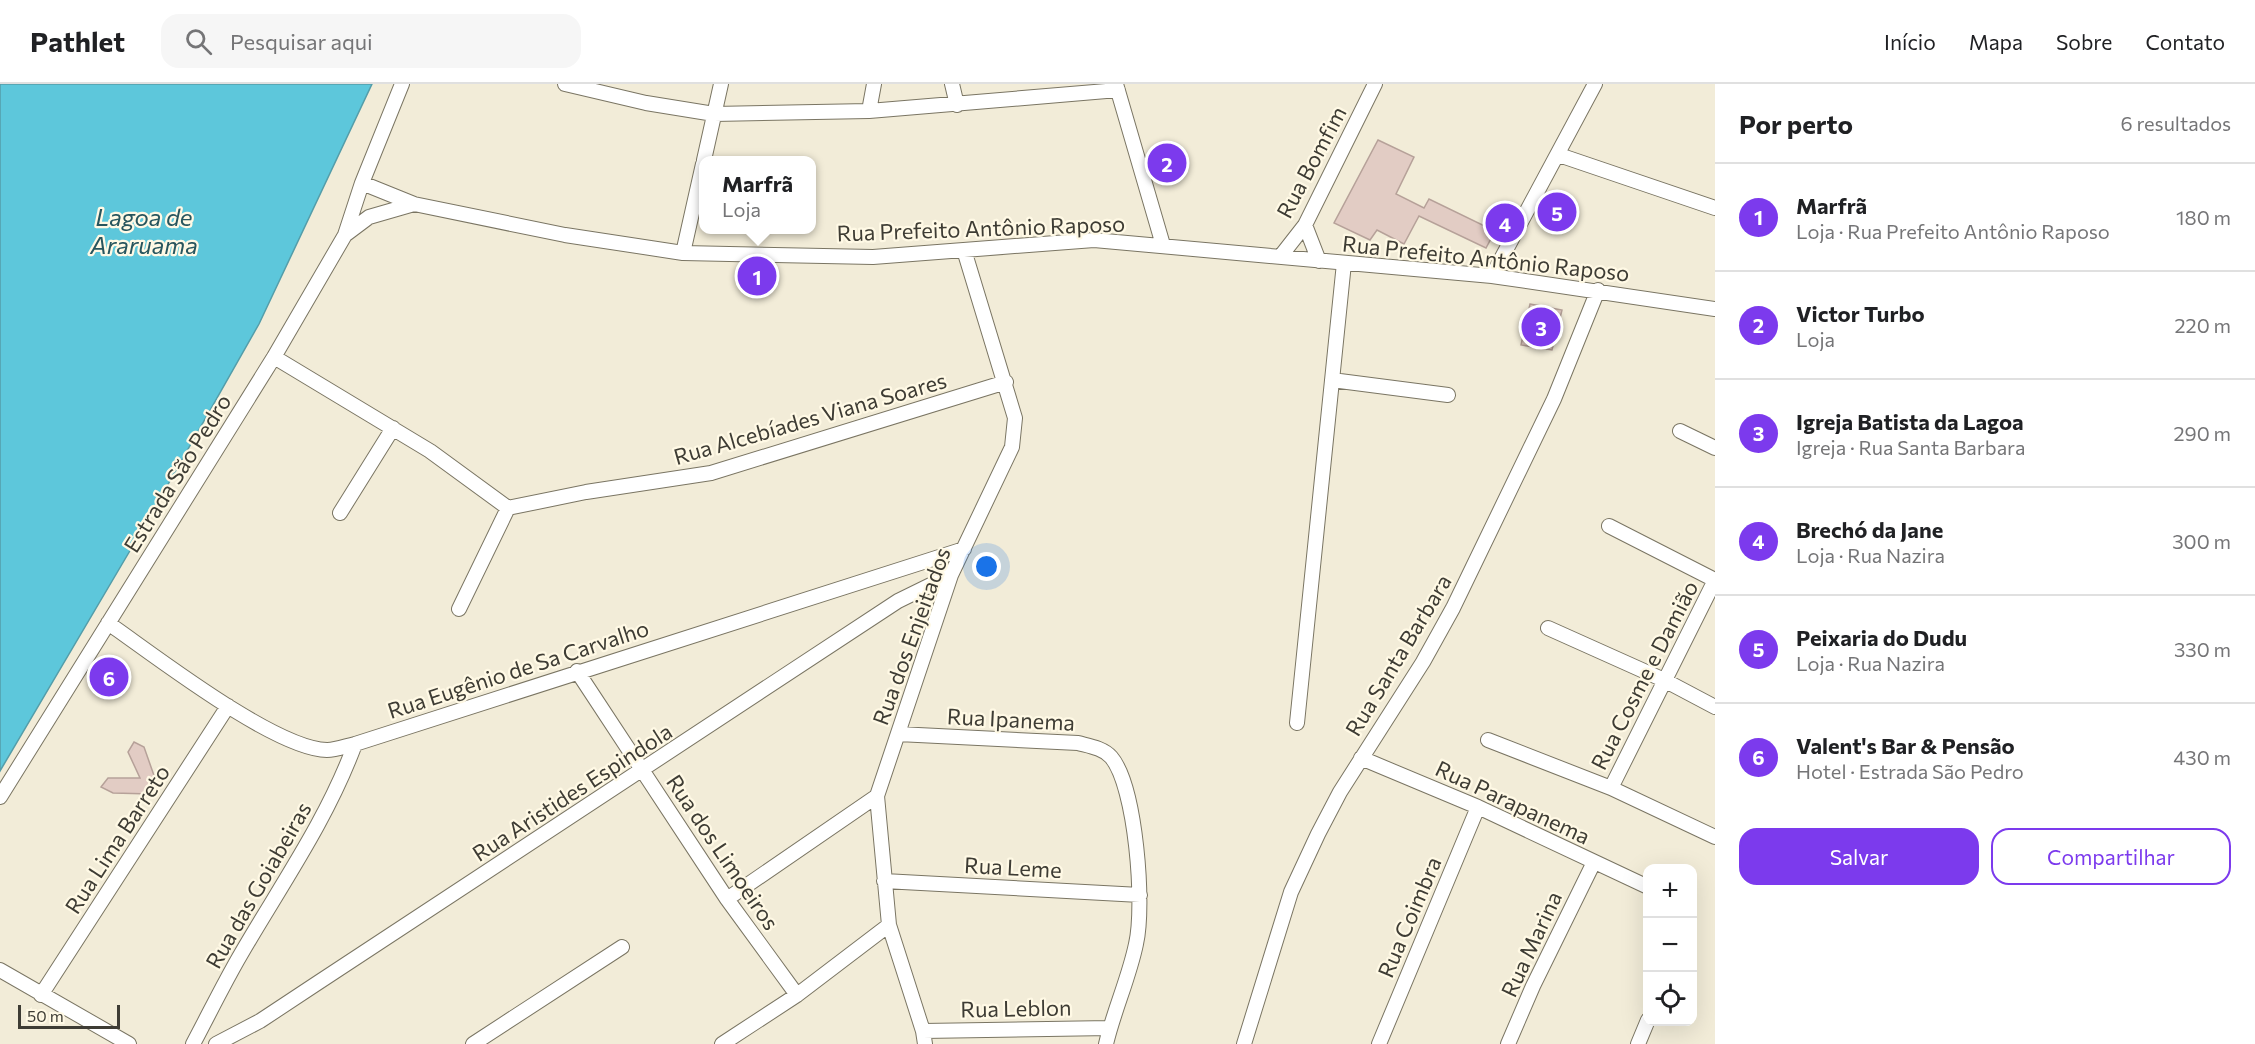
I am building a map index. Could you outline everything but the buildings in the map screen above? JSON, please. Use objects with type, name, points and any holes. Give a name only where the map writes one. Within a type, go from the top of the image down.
[{"type":"street","points":[[345,235],[362,183],[402,84]]},
{"type":"street","points":[[565,84],[646,103],[714,114],[869,111],[957,105],[1117,87],[1163,245]]},
{"type":"street","points":[[704,156],[721,84]]},
{"type":"street","points":[[869,111],[874,84]]},
{"type":"street","points":[[952,84],[957,105]]},
{"type":"street","name":"Rua Bomfim","points":[[1280,257],[1305,225],[1375,84]]},
{"type":"street","points":[[1492,276],[1559,155],[1595,84]]},
{"type":"street","points":[[1559,155],[1715,208]]},
{"type":"street","points":[[683,253],[699,180]]},
{"type":"street","name":"Rua Prefeito Antônio Raposo","points":[[362,183],[414,204],[565,235],[683,253],[873,256],[1094,240],[1492,276],[1599,290],[1715,309]]},
{"type":"street","name":"Estrada São Pedro","points":[[0,797],[274,357],[345,235],[369,216],[414,204]]},
{"type":"street","points":[[1305,225],[1319,261]]},
{"type":"street","name":"Rua dos Enjeitados","points":[[924,1038],[889,925],[877,796],[951,575],[1012,447],[1015,418],[1006,381],[964,250]]},
{"type":"street","points":[[1297,723],[1344,263]]},
{"type":"street","name":"Rua Santa Barbara","points":[[1244,1044],[1291,892],[1323,824],[1361,758],[1423,662],[1453,608],[1554,399],[1599,290]]},
{"type":"street","points":[[274,357],[430,451],[508,508],[459,609]]},
{"type":"street","points":[[1332,380],[1448,395]]},
{"type":"street","name":"Rua Alcebíades Viana Soares","points":[[508,508],[586,492],[711,473],[1006,381]]},
{"type":"street","points":[[340,513],[393,428]]},
{"type":"street","points":[[1680,431],[1715,448]]},
{"type":"street","points":[[1609,526],[1715,580]]},
{"type":"street","name":"Rua Eugênio de Sa Carvalho","points":[[108,623],[228,706],[302,745],[328,750],[355,744],[577,671],[964,549]]},
{"type":"street","name":"Rua Aristides Espindola","points":[[216,1044],[260,1021],[644,771],[898,601],[951,575]]},
{"type":"street","name":"Rua Cosme e Damião","points":[[1611,788],[1715,580]]},
{"type":"street","points":[[1548,628],[1664,680],[1715,707]]},
{"type":"street","name":"Rua dos Limoeiros","points":[[577,671],[727,899],[797,995]]},
{"type":"street","name":"Rua Lima Barreto","points":[[41,995],[228,706]]},
{"type":"street","name":"Rua Ipanema","points":[[898,734],[1078,743],[1097,748],[1110,755],[1122,778],[1130,807],[1140,895],[1137,942],[1106,1044]]},
{"type":"street","name":"Rua Cosme e Damião","points":[[1488,740],[1611,788],[1715,837]]},
{"type":"street","name":"Rua das Goiabeiras","points":[[193,1044],[240,956],[319,824],[341,781],[355,744]]},
{"type":"street","name":"Rua Parapanema","points":[[1361,758],[1478,807],[1643,885]]},
{"type":"street","points":[[727,899],[877,796]]},
{"type":"street","name":"Rua Coimbra","points":[[1379,1044],[1478,807]]},
{"type":"street","name":"Rua Marina","points":[[1508,1044],[1533,986],[1594,862]]},
{"type":"street","name":"Rua Leme","points":[[884,881],[1140,895]]},
{"type":"street","points":[[722,1044],[797,995],[889,925]]},
{"type":"street","points":[[473,1044],[622,947]]},
{"type":"street","points":[[0,970],[129,1044]]},
{"type":"street","points":[[1638,1044],[1645,1026]]},
{"type":"street","name":"Rua Leblon","points":[[924,1038],[1110,1028]]},
{"type":"water","name":"Lagoa de Araruama","points":[[0,84],[372,84],[259,324],[141,532],[0,771]]},
{"type":"place","name":"Victor Turbo","points":[[1167,163]]},
{"type":"place","name":"Peixaria do Dudu","points":[[1557,212]]},
{"type":"place","name":"Brechó da Jane","points":[[1505,223]]},
{"type":"place","name":"Marfrã","points":[[757,276]]},
{"type":"place","name":"Igreja Batista da Lagoa","points":[[1541,327]]},
{"type":"place","name":"Valent's Bar & Pensão","points":[[109,677]]}]
